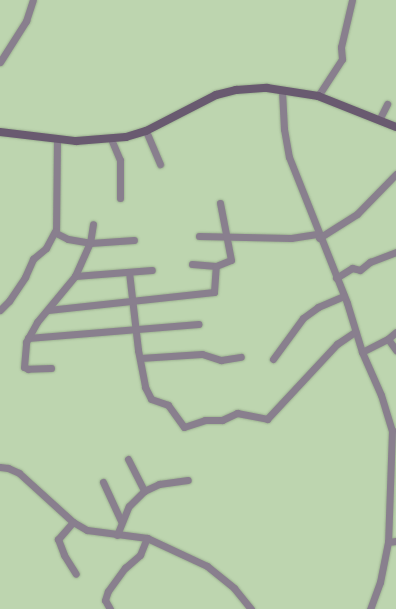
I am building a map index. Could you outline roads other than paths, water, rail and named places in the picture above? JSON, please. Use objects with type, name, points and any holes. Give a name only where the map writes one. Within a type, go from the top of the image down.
[{"type":"street","points":[[0,62],[26,20],[33,0]]},
{"type":"street","points":[[318,96],[342,59],[341,47],[352,0]]},
{"type":"street","points":[[0,132],[76,141],[111,140],[146,131],[216,95],[249,89],[282,91],[318,96],[396,127]]},
{"type":"street","points":[[282,91],[289,156],[318,236],[344,296],[362,352],[381,395],[392,430],[393,498],[388,542],[380,582],[370,609]]},
{"type":"street","points":[[379,120],[387,104]]},
{"type":"street","points":[[146,131],[160,164]]},
{"type":"street","points":[[0,310],[9,301],[25,277],[30,263],[46,248],[55,231],[57,139]]},
{"type":"street","points":[[111,140],[120,160],[120,198]]},
{"type":"street","points":[[199,236],[292,238],[318,236],[357,214],[396,174]]},
{"type":"street","points":[[192,264],[216,266],[230,262],[227,237],[220,203]]},
{"type":"street","points":[[51,368],[28,369],[24,366],[28,338],[75,276],[90,243],[94,224]]},
{"type":"street","points":[[55,231],[59,236],[90,243],[134,240]]},
{"type":"street","points":[[336,278],[352,268],[359,270],[370,262],[396,252]]},
{"type":"street","points":[[48,310],[133,302],[214,292],[216,266]]},
{"type":"street","points":[[75,276],[152,270]]},
{"type":"street","points":[[130,272],[140,358],[150,396],[154,401],[168,405],[182,426],[189,426],[205,420],[222,420],[238,413],[263,420],[276,411],[337,344],[355,332]]},
{"type":"street","points":[[273,359],[303,318],[318,307],[344,296]]},
{"type":"street","points":[[28,338],[198,324]]},
{"type":"street","points":[[362,352],[388,339],[396,332]]},
{"type":"street","points":[[388,339],[396,350]]},
{"type":"street","points":[[140,358],[202,354],[221,360],[241,357]]},
{"type":"street","points":[[128,459],[144,491]]},
{"type":"street","points":[[0,467],[8,468],[19,473],[73,522],[92,532],[147,538],[207,566],[234,588],[251,609]]},
{"type":"street","points":[[117,535],[120,522],[129,506],[144,491],[159,484],[188,480]]},
{"type":"street","points":[[103,482],[120,522]]},
{"type":"street","points":[[73,522],[58,539],[64,555],[76,574]]},
{"type":"street","points":[[110,609],[105,600],[108,591],[125,568],[140,555],[147,538]]},
{"type":"street","points":[[388,542],[396,541]]}]
